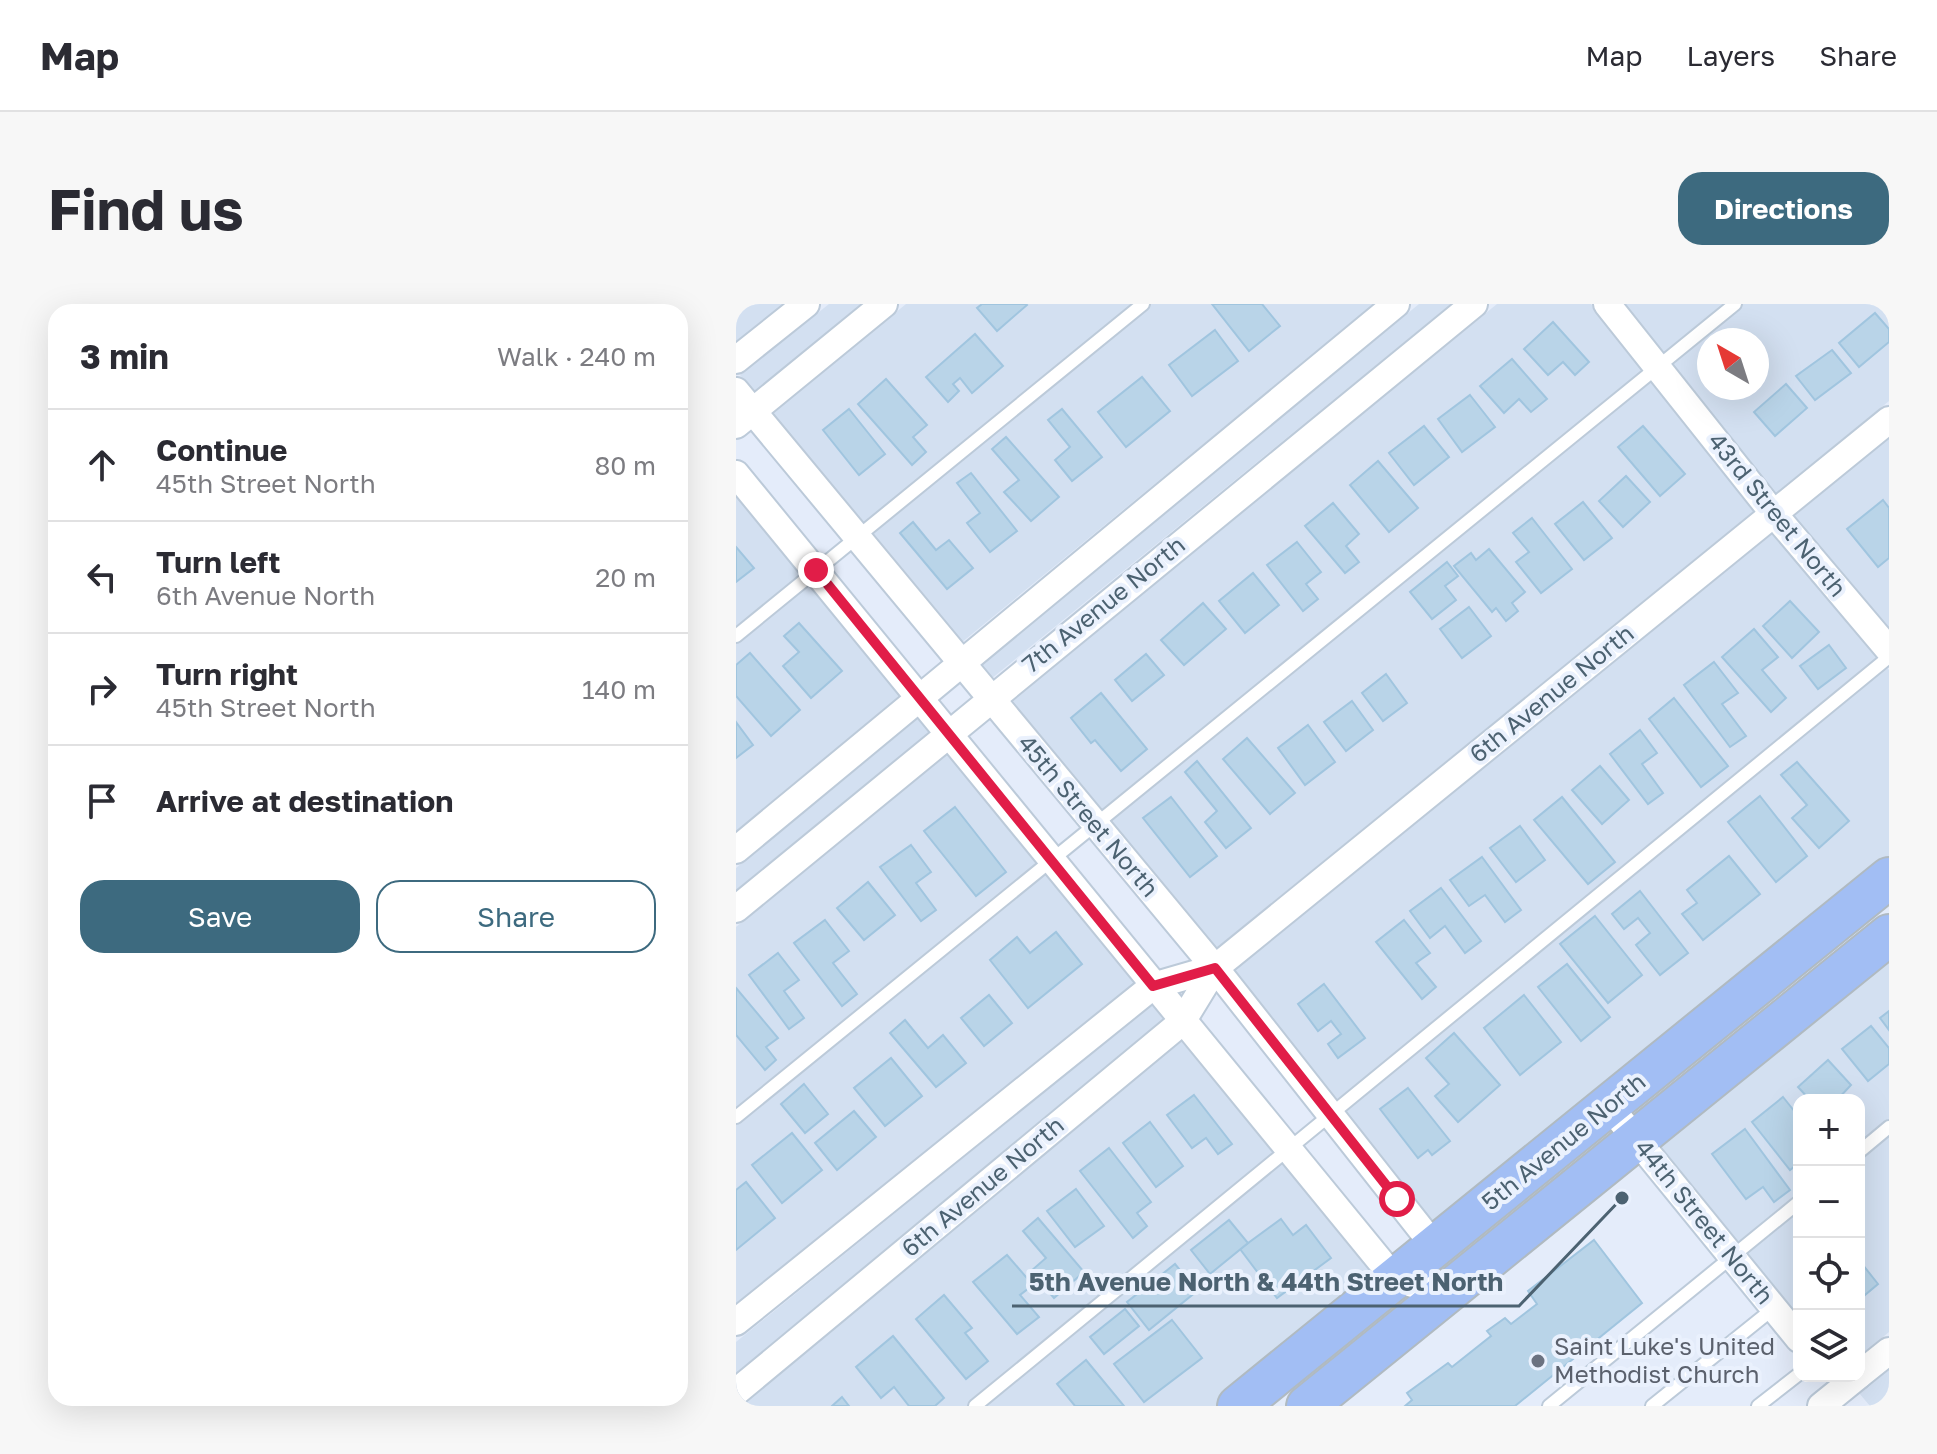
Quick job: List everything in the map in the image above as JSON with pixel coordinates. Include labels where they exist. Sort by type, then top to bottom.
[{"type":"main road","name":"5th Avenue North","points":[[1238,1406],[1889,878]]},
{"type":"main road","name":"5th Avenue North","points":[[1307,1406],[1889,935]]},
{"type":"street","points":[[736,360],[806,304]]},
{"type":"street","points":[[744,418],[884,304]]},
{"type":"street","name":"7th Avenue North","points":[[736,850],[1396,304]]},
{"type":"street","name":"7th Avenue North","points":[[736,909],[1474,304]]},
{"type":"street","name":"43rd Street North","points":[[1607,304],[1774,514],[1889,650]]},
{"type":"street","name":"45th Street North","points":[[736,391],[744,418],[857,537],[1215,968],[1435,1247]]},
{"type":"street","name":"6th Avenue North","points":[[736,1392],[1182,1022],[1215,968],[1889,420]]},
{"type":"street","points":[[736,474],[1395,1279],[1445,1293]]},
{"type":"street","name":"6th Avenue North","points":[[736,1322],[1153,986],[1215,968]]},
{"type":"street","name":"44th Street North","points":[[1609,1106],[1793,1332]]},
{"type":"street","points":[[1843,1388],[1889,1351]]},
{"type":"lane","points":[[736,636],[1143,304]]},
{"type":"lane","points":[[736,1117],[1735,304]]},
{"type":"lane","points":[[975,1406],[1889,657]]},
{"type":"lane","points":[[1865,1147],[1889,1127]]},
{"type":"lane","points":[[1549,1406],[1793,1207]]},
{"type":"lane","points":[[1652,1406],[1774,1308]]},
{"type":"lane","points":[[1758,1406],[1793,1379]]},
{"type":"shaded area","points":[[736,304],[783,304],[736,342]]},
{"type":"shaded area","points":[[829,304],[861,304],[754,392],[740,375]]},
{"type":"shaded area","points":[[906,304],[1374,304],[961,643],[772,414]]},
{"type":"shaded area","points":[[1419,304],[1451,304],[991,679],[980,665]]},
{"type":"shaded area","points":[[1497,304],[1591,304],[1755,510],[1215,949],[1009,701]]},
{"type":"shaded area","points":[[1624,304],[1889,304],[1889,401],[1775,494],[1700,400],[1769,400],[1769,328],[1697,328],[1697,396]]},
{"type":"shaded area","points":[[1889,438],[1889,631],[1793,517]]},
{"type":"shaded area","points":[[736,494],[901,695],[736,831]]},
{"type":"shaded area","points":[[1773,533],[1889,670],[1889,859],[1436,1227],[1233,971]]},
{"type":"shaded area","points":[[920,717],[931,731],[736,890],[736,868]]},
{"type":"shaded area","points":[[949,753],[1134,983],[736,1305],[736,927]]},
{"type":"shaded area","points":[[1889,954],[1889,1332],[1865,1352],[1865,1094],[1793,1094],[1793,1312],[1656,1143]]},
{"type":"shaded area","points":[[1152,1005],[1163,1019],[736,1373],[736,1342]]},
{"type":"shaded area","points":[[1181,1041],[1377,1277],[1218,1406],[741,1406]]},
{"type":"shaded area","points":[[1889,1369],[1889,1406],[1870,1406],[1859,1393]]},
{"type":"building","points":[[982,304],[1027,305],[997,331],[977,308]]},
{"type":"building","points":[[1212,304],[1262,304],[1280,326],[1249,351]]},
{"type":"building","points":[[1875,313],[1889,329],[1889,342],[1859,367],[1839,343]]},
{"type":"building","points":[[1553,322],[1589,362],[1575,375],[1563,362],[1548,375],[1524,349]]},
{"type":"building","points":[[1215,330],[1238,361],[1192,396],[1169,365]]},
{"type":"building","points":[[975,334],[1003,366],[972,393],[960,378],[953,384],[959,391],[948,402],[926,377]]},
{"type":"building","points":[[1832,350],[1851,373],[1815,400],[1796,376]]},
{"type":"building","points":[[1512,359],[1547,399],[1531,412],[1519,399],[1504,413],[1480,386]]},
{"type":"building","points":[[1142,377],[1170,411],[1126,447],[1098,412]]},
{"type":"building","points":[[886,379],[927,425],[913,437],[926,452],[912,465],[858,404]]},
{"type":"building","points":[[1786,384],[1807,408],[1775,436],[1754,412]]},
{"type":"building","points":[[1470,395],[1495,427],[1462,452],[1438,419]]},
{"type":"building","points":[[849,409],[885,454],[859,475],[823,430]]},
{"type":"building","points":[[1062,409],[1102,457],[1072,481],[1055,460],[1070,447],[1048,420]]},
{"type":"building","points":[[1424,426],[1449,457],[1414,485],[1389,453]]},
{"type":"building","points":[[1643,426],[1685,474],[1660,496],[1618,447]]},
{"type":"building","points":[[1006,437],[1059,497],[1031,521],[1004,492],[1019,480],[992,449]]},
{"type":"building","points":[[1378,461],[1418,508],[1389,532],[1350,485]]},
{"type":"building","points":[[971,473],[1017,531],[990,552],[967,523],[980,513],[957,483]]},
{"type":"building","points":[[1626,476],[1650,502],[1623,527],[1599,501]]},
{"type":"building","points":[[1883,500],[1889,508],[1889,558],[1878,567],[1847,529]]},
{"type":"building","points":[[1583,502],[1612,538],[1584,560],[1555,524]]},
{"type":"building","points":[[1333,503],[1359,534],[1346,546],[1359,562],[1345,573],[1305,526]]},
{"type":"building","points":[[1532,518],[1572,569],[1541,593],[1516,562],[1529,552],[1513,533]]},
{"type":"building","points":[[913,522],[936,550],[949,540],[973,568],[947,589],[900,533]]},
{"type":"building","points":[[1297,542],[1321,572],[1306,584],[1318,599],[1303,611],[1267,565]]},
{"type":"building","points":[[736,547],[754,568],[736,582]]},
{"type":"building","points":[[1489,549],[1525,592],[1512,603],[1518,611],[1506,621],[1496,608],[1492,612],[1454,566],[1471,553],[1476,560]]},
{"type":"building","points":[[1447,562],[1458,576],[1445,586],[1456,600],[1432,619],[1410,592]]},
{"type":"building","points":[[1253,573],[1279,605],[1245,633],[1219,601]]},
{"type":"building","points":[[1790,601],[1819,632],[1792,658],[1763,626]]},
{"type":"building","points":[[1203,603],[1226,629],[1184,665],[1161,640]]},
{"type":"building","points":[[1469,607],[1491,636],[1462,658],[1440,629]]},
{"type":"building","points":[[799,623],[842,671],[811,698],[783,666],[799,652],[784,636]]},
{"type":"building","points":[[1754,629],[1778,657],[1762,670],[1786,698],[1771,712],[1722,657]]},
{"type":"building","points":[[1829,645],[1846,668],[1818,689],[1800,666]]},
{"type":"building","points":[[750,653],[800,710],[771,736],[736,696],[736,665]]},
{"type":"building","points":[[1146,654],[1164,675],[1132,701],[1115,680]]},
{"type":"building","points":[[1714,662],[1738,693],[1722,704],[1746,736],[1730,747],[1684,685]]},
{"type":"building","points":[[1386,674],[1407,703],[1383,721],[1362,693]]},
{"type":"building","points":[[1101,693],[1147,749],[1121,771],[1095,740],[1091,743],[1071,718]]},
{"type":"building","points":[[1674,698],[1728,766],[1701,787],[1649,719]]},
{"type":"building","points":[[1352,701],[1373,730],[1346,751],[1324,722]]},
{"type":"building","points":[[736,722],[753,745],[736,758]]},
{"type":"building","points":[[1308,725],[1335,762],[1305,785],[1278,748]]},
{"type":"building","points":[[1640,730],[1657,753],[1642,764],[1663,793],[1648,804],[1610,754]]},
{"type":"building","points":[[1247,738],[1295,793],[1270,814],[1223,759]]},
{"type":"building","points":[[1197,761],[1251,828],[1226,848],[1205,822],[1217,811],[1185,772]]},
{"type":"building","points":[[1797,762],[1849,821],[1819,848],[1792,818],[1807,805],[1781,775]]},
{"type":"building","points":[[1600,766],[1629,800],[1602,824],[1572,790]]},
{"type":"building","points":[[1760,796],[1807,856],[1776,882],[1728,822]]},
{"type":"building","points":[[1171,797],[1217,856],[1190,877],[1143,818]]},
{"type":"building","points":[[1562,797],[1615,862],[1588,884],[1534,820]]},
{"type":"building","points":[[955,807],[1006,872],[976,896],[924,831]]},
{"type":"building","points":[[1520,826],[1545,860],[1516,882],[1490,848]]},
{"type":"building","points":[[911,845],[931,872],[916,883],[936,910],[921,921],[880,867]]},
{"type":"building","points":[[1729,856],[1760,894],[1703,940],[1682,914],[1697,903],[1687,890]]},
{"type":"building","points":[[1482,857],[1521,910],[1505,922],[1485,895],[1469,906],[1450,880]]},
{"type":"building","points":[[868,882],[895,915],[864,940],[837,908]]},
{"type":"building","points":[[1441,888],[1481,941],[1465,953],[1445,926],[1430,938],[1410,911]]},
{"type":"building","points":[[1640,891],[1688,953],[1660,975],[1636,945],[1650,933],[1638,918],[1624,929],[1612,914]]},
{"type":"building","points":[[1595,916],[1642,975],[1608,1003],[1560,944]]},
{"type":"building","points":[[825,920],[849,951],[833,963],[857,994],[842,1006],[794,943]]},
{"type":"building","points":[[1404,920],[1430,953],[1416,963],[1436,987],[1422,999],[1376,942]]},
{"type":"building","points":[[1056,932],[1082,964],[1028,1008],[990,960],[1017,937],[1030,953]]},
{"type":"building","points":[[778,953],[799,980],[784,991],[804,1018],[789,1029],[749,975]]},
{"type":"building","points":[[1567,964],[1610,1017],[1581,1041],[1538,987]]},
{"type":"building","points":[[1324,984],[1365,1038],[1338,1058],[1328,1044],[1341,1034],[1331,1021],[1318,1031],[1298,1004]]},
{"type":"building","points":[[736,988],[778,1038],[766,1047],[776,1060],[765,1070],[736,1035]]},
{"type":"building","points":[[989,995],[1012,1023],[984,1046],[961,1018]]},
{"type":"building","points":[[1524,995],[1561,1042],[1520,1075],[1484,1028]]},
{"type":"building","points":[[1889,1011],[1889,1030],[1880,1018]]},
{"type":"building","points":[[905,1020],[928,1048],[943,1035],[966,1063],[936,1087],[890,1033]]},
{"type":"building","points":[[1871,1026],[1889,1048],[1889,1064],[1868,1081],[1842,1049]]},
{"type":"building","points":[[1454,1033],[1500,1085],[1458,1122],[1435,1096],[1449,1084],[1426,1058]]},
{"type":"building","points":[[891,1058],[922,1096],[885,1126],[854,1088]]},
{"type":"building","points":[[1828,1060],[1851,1085],[1843,1094],[1804,1094],[1798,1087]]},
{"type":"building","points":[[804,1084],[828,1114],[805,1133],[781,1104]]},
{"type":"building","points":[[1408,1088],[1450,1141],[1432,1155],[1428,1150],[1418,1158],[1380,1109]]},
{"type":"building","points":[[1194,1095],[1232,1144],[1218,1154],[1206,1138],[1192,1148],[1167,1115]]},
{"type":"building","points":[[1783,1097],[1793,1110],[1793,1168],[1790,1170],[1752,1122]]},
{"type":"building","points":[[854,1111],[876,1137],[837,1170],[815,1143]]},
{"type":"building","points":[[1150,1122],[1183,1166],[1156,1187],[1123,1143]]},
{"type":"building","points":[[1745,1129],[1790,1190],[1774,1202],[1763,1187],[1746,1199],[1712,1154]]},
{"type":"building","points":[[792,1133],[822,1170],[782,1203],[752,1165]]},
{"type":"building","points":[[1109,1148],[1151,1202],[1137,1213],[1147,1226],[1133,1238],[1080,1171]]},
{"type":"building","points":[[746,1182],[775,1218],[736,1250],[736,1190]]},
{"type":"building","points":[[1076,1189],[1104,1226],[1075,1247],[1047,1211]]},
{"type":"building","points":[[1038,1218],[1084,1272],[1054,1298],[1031,1271],[1046,1258],[1023,1231]]},
{"type":"building","points":[[1281,1219],[1293,1235],[1306,1225],[1331,1258],[1277,1298],[1240,1249]]},
{"type":"building","points":[[1229,1220],[1248,1243],[1210,1274],[1191,1250]]},
{"type":"building","points":[[1594,1240],[1642,1303],[1515,1406],[1405,1406],[1412,1400],[1407,1393],[1448,1363],[1452,1367],[1491,1336],[1487,1331],[1505,1318],[1511,1324],[1537,1304],[1528,1291]]},
{"type":"building","points":[[1007,1255],[1033,1285],[1020,1295],[1039,1317],[1017,1334],[973,1282]]},
{"type":"building","points":[[1175,1264],[1197,1291],[1149,1330],[1127,1302]]},
{"type":"building","points":[[1865,1268],[1878,1284],[1865,1295]]},
{"type":"building","points":[[944,1295],[972,1328],[965,1333],[988,1361],[966,1379],[916,1319]]},
{"type":"building","points":[[1125,1309],[1139,1326],[1104,1354],[1090,1337]]},
{"type":"building","points":[[1172,1320],[1202,1358],[1144,1402],[1114,1364]]},
{"type":"building","points":[[893,1336],[944,1398],[935,1406],[909,1406],[894,1387],[881,1398],[856,1367]]},
{"type":"building","points":[[1086,1360],[1124,1406],[1075,1406],[1057,1384]]},
{"type":"building","points":[[842,1397],[849,1406],[832,1406]]},
{"type":"place","name":"5th Avenue North & 44th Street North","points":[[1622,1198]]},
{"type":"place","name":"Saint Luke's United Methodist Church","points":[[1538,1361]]},
{"type":"route","points":[[816,570],[1153,986],[1215,968],[1397,1199]]}]
